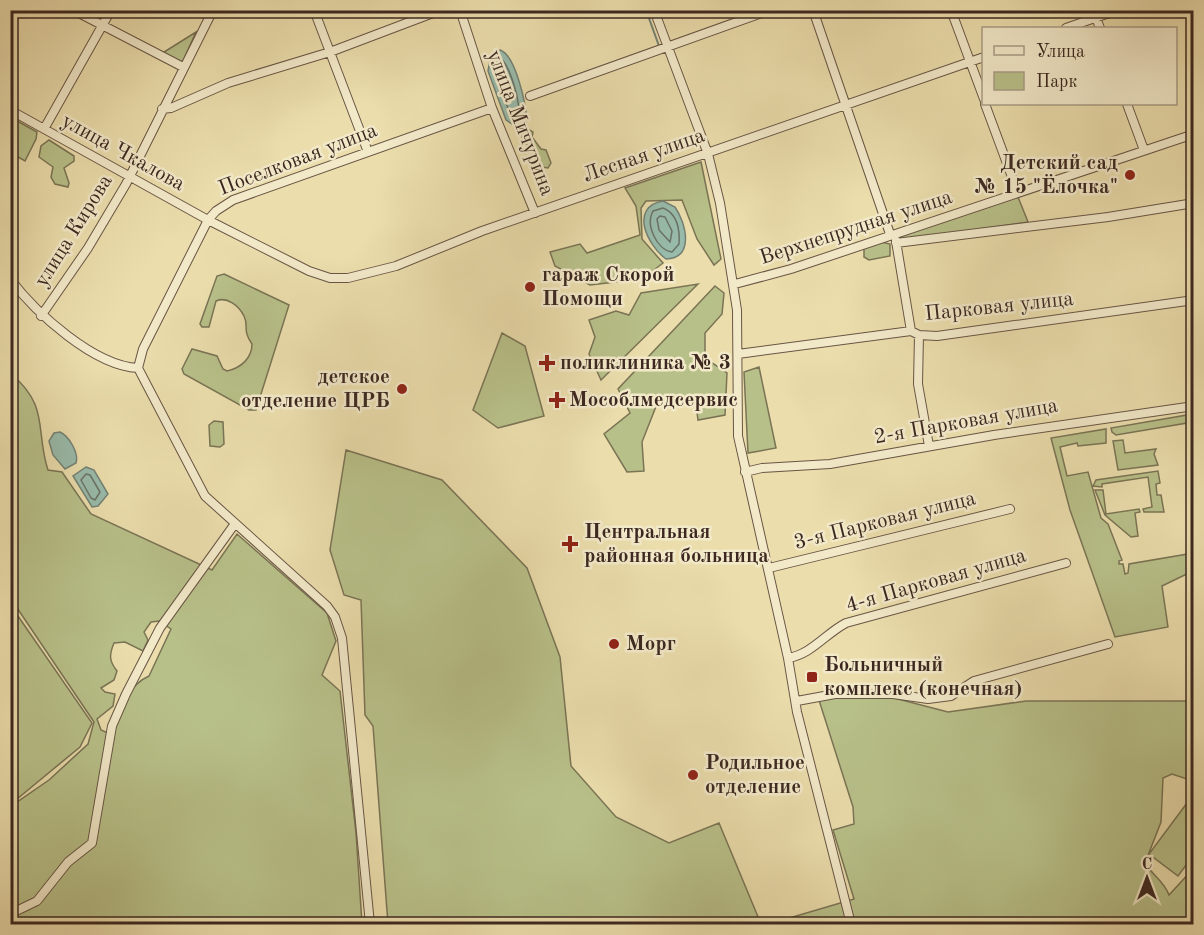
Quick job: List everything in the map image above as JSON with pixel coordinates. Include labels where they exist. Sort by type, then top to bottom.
[{"type":"street","points":[[73,10],[183,67]]},
{"type":"street","points":[[44,129],[111,10]]},
{"type":"street","name":"улица Кирова","points":[[41,316],[88,248],[129,177],[213,10]]},
{"type":"street","points":[[314,10],[368,152]]},
{"type":"street","points":[[162,109],[199,98],[228,83],[330,52],[441,10]]},
{"type":"street","name":"улица Мичурина","points":[[460,10],[492,108],[535,213]]},
{"type":"street","points":[[654,10],[708,154],[720,203],[735,284],[738,436],[797,701],[851,924]]},
{"type":"street","points":[[530,96],[770,10]]},
{"type":"street","points":[[813,10],[896,243],[911,331]]},
{"type":"street","points":[[951,10],[982,96]]},
{"type":"street","points":[[1068,27],[1095,14],[1118,10]]},
{"type":"street","name":"Лесная улица","points":[[316,274],[330,278],[362,276],[535,213],[982,58]]},
{"type":"street","points":[[985,105],[1018,193]]},
{"type":"street","points":[[1127,105],[1144,150]]},
{"type":"street","name":"Поселковая улица","points":[[138,368],[143,349],[208,220],[216,211],[233,200],[492,108]]},
{"type":"street","name":"улица Чкалова","points":[[10,110],[208,220],[316,274]]},
{"type":"street","name":"Верхнепрудная улица","points":[[735,284],[791,269],[1194,134]]},
{"type":"street","points":[[896,243],[1108,217],[1194,202]]},
{"type":"street","points":[[10,279],[41,316],[62,333],[123,367],[138,368],[205,496],[234,525],[316,596],[335,616],[342,638],[370,924]]},
{"type":"street","name":"Парковая улица","points":[[738,354],[911,331],[919,335],[961,333],[1194,300]]},
{"type":"street","points":[[919,335],[918,384],[929,446]]},
{"type":"street","name":"2-я Парковая улица","points":[[745,472],[762,468],[830,464],[929,446],[1194,406]]},
{"type":"street","name":"3-я Парковая улица","points":[[769,568],[1010,509]]},
{"type":"street","points":[[10,915],[37,901],[68,862],[92,843],[112,726],[126,694],[160,628],[234,525]]},
{"type":"street","name":"4-я Парковая улица","points":[[788,658],[815,647],[834,630],[846,623],[1066,563]]},
{"type":"street","points":[[797,701],[835,694],[893,694],[928,699],[951,696],[974,681],[1108,644]]},
{"type":"green space","points":[[196,32],[183,61],[179,62],[161,54]]},
{"type":"green space","points":[[10,117],[37,132],[25,161],[11,153]]},
{"type":"green space","points":[[528,129],[533,132],[532,137],[541,149],[546,150],[551,163],[548,168],[534,166],[531,159],[532,152],[522,138],[521,132]]},
{"type":"green space","points":[[49,140],[74,156],[74,161],[64,168],[69,183],[68,187],[55,184],[51,177],[53,167],[39,157],[41,146]]},
{"type":"green space","points":[[701,162],[721,259],[714,265],[697,239],[682,200],[646,201],[641,208],[642,239],[663,263],[642,279],[590,285],[555,266],[550,252],[580,244],[587,253],[640,235],[636,206],[625,188]]},
{"type":"green space","points":[[1018,197],[1028,222],[901,240],[900,236]]},
{"type":"green space","points":[[881,242],[890,244],[890,256],[869,260],[864,257],[864,248]]},
{"type":"green space","points":[[224,274],[289,305],[256,410],[249,410],[184,374],[182,369],[192,349],[217,356],[223,369],[227,371],[241,365],[250,354],[252,344],[247,335],[244,316],[232,303],[224,300],[216,301],[209,327],[202,327],[200,324],[217,276]]},
{"type":"green space","points":[[698,284],[601,380],[589,354],[595,337],[589,320],[616,311],[629,315],[641,293]]},
{"type":"green space","points":[[715,286],[724,293],[722,314],[705,333],[705,358],[727,373],[725,415],[698,420],[695,396],[657,404],[642,442],[644,471],[627,472],[604,434],[630,413],[618,389]]},
{"type":"green space","points":[[502,333],[525,346],[544,416],[498,428],[473,410]]},
{"type":"green space","points":[[759,367],[776,448],[748,453],[744,372]]},
{"type":"green space","points":[[11,374],[23,386],[36,408],[48,470],[62,472],[91,514],[212,570],[237,534],[327,613],[336,641],[322,675],[340,691],[356,833],[362,924],[11,924],[10,807],[49,780],[88,744],[94,722],[11,599],[11,562],[14,553],[10,548]],"holes":[[[159,621],[171,629],[149,676],[129,693],[112,735],[101,730],[97,719],[113,706],[115,694],[105,692],[101,688],[114,680],[117,671],[111,658],[114,643],[125,642],[143,651],[148,640],[144,632],[151,622]]]},
{"type":"green space","points":[[1193,414],[1193,422],[1116,435],[1111,428]]},
{"type":"green space","points":[[214,421],[223,422],[224,444],[220,447],[210,446],[209,425]]},
{"type":"green space","points":[[1106,429],[1106,443],[1078,446],[1077,443],[1060,447],[1067,476],[1088,472],[1101,518],[1108,524],[1122,560],[1119,564],[1123,564],[1125,574],[1128,573],[1129,564],[1194,553],[1193,571],[1162,586],[1168,627],[1115,637],[1070,510],[1051,438]]},
{"type":"green space","points":[[1123,440],[1125,453],[1156,449],[1154,454],[1158,465],[1118,470],[1113,441]]},
{"type":"green space","points":[[346,450],[442,480],[527,568],[560,657],[571,766],[616,817],[669,843],[719,823],[761,924],[388,924],[373,726],[365,715],[361,600],[344,595],[330,550]]},
{"type":"green space","points":[[1158,471],[1160,483],[1156,484],[1157,495],[1161,495],[1164,512],[1144,512],[1143,509],[1152,507],[1148,477],[1102,484],[1102,487],[1093,486],[1096,480]]},
{"type":"green space","points":[[1095,490],[1103,490],[1106,514],[1139,509],[1140,512],[1135,513],[1138,536],[1131,537],[1105,515]]},
{"type":"green space","points":[[11,606],[92,723],[80,747],[11,804]]},
{"type":"green space","points":[[818,697],[894,698],[948,712],[1026,701],[1193,701],[1193,781],[1172,774],[1163,778],[1161,822],[1145,863],[1169,895],[1193,869],[1193,924],[769,924],[854,899],[833,830],[854,824],[853,807]]},
{"type":"green space","points":[[1190,799],[1193,802],[1193,856],[1178,876],[1149,854]]},
{"type":"water","points":[[500,50],[511,61],[519,81],[527,121],[522,125],[512,124],[506,120],[488,71],[491,55]]},
{"type":"water","points":[[663,201],[675,207],[685,230],[686,239],[681,253],[666,259],[659,253],[648,236],[644,218],[646,211]]},
{"type":"water","points":[[60,432],[70,441],[77,459],[76,463],[65,469],[53,455],[49,441],[54,433]]},
{"type":"water","points":[[86,467],[94,470],[108,494],[98,506],[92,507],[73,476]]},
{"type":"waterway","points":[[563,80],[659,46],[646,10]]},
{"type":"place","name":"Детский сад № 15 \"Ёлочка\"","points":[[1130,175]]},
{"type":"place","name":"гараж Скорой Помощи","points":[[530,287]]},
{"type":"place","name":"поликлиника № 3","points":[[547,363]]},
{"type":"place","name":"детское отделение ЦРБ","points":[[402,389]]},
{"type":"place","name":"Мособлмедсервис","points":[[557,400]]},
{"type":"place","name":"Центральная районная больница","points":[[570,544]]},
{"type":"place","name":"Морг","points":[[614,644]]},
{"type":"place","name":"Больничный комплекс (конечная)","points":[[812,677]]},
{"type":"place","name":"Родильное отделение","points":[[693,775]]}]
